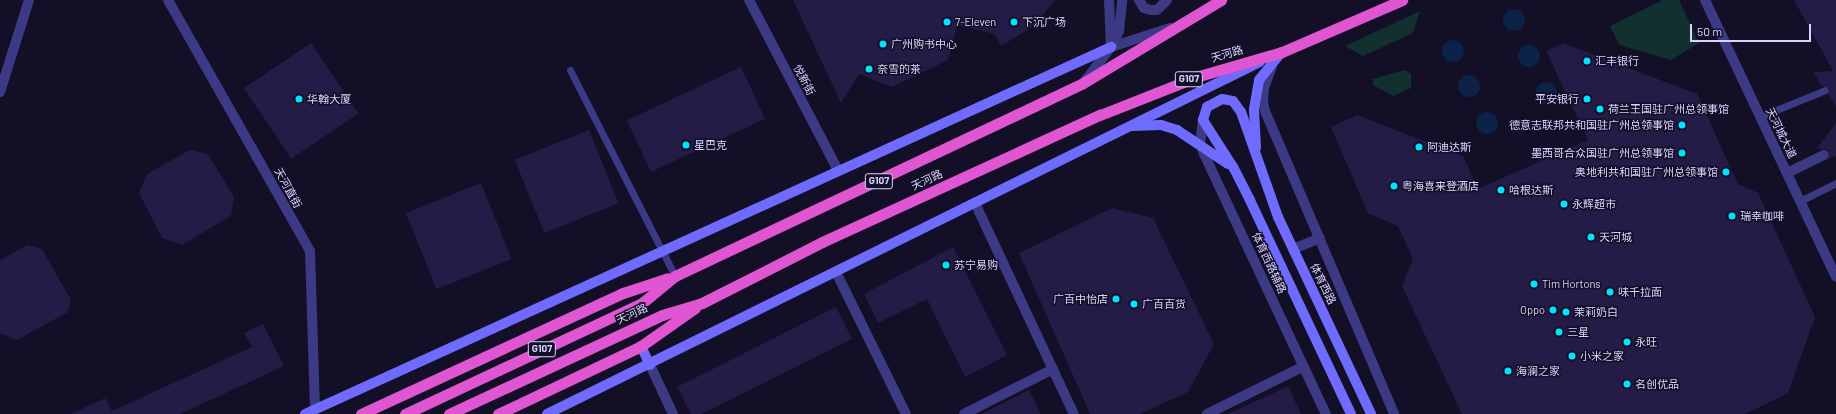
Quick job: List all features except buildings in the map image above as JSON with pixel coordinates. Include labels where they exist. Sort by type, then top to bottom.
[{"type":"highway","name":"天河路","points":[[405,414],[642,303],[675,276],[1083,83],[1221,0]]},
{"type":"highway","name":"天河路","points":[[449,414],[662,315],[702,303],[822,242],[1100,115],[1199,76],[1282,52],[1402,0]]},
{"type":"highway","points":[[361,414],[622,293],[675,276]]},
{"type":"highway","points":[[498,414],[642,346],[702,303]]},
{"type":"main road","points":[[305,414],[1111,47]]},
{"type":"main road","points":[[547,414],[650,365],[1130,126],[1199,90],[1282,52]]},
{"type":"main road","points":[[1257,162],[1255,96],[1264,72],[1282,52]]},
{"type":"main road","name":"体育西路","points":[[1203,120],[1207,107],[1228,98],[1233,101],[1241,112],[1257,162],[1293,248],[1371,414]]},
{"type":"main road","points":[[1203,120],[1233,167],[1351,414]]},
{"type":"main road","points":[[1130,126],[1161,125],[1177,130],[1200,143],[1233,167]]},
{"type":"main road","points":[[642,346],[650,365]]},
{"type":"street","points":[[0,92],[29,0]]},
{"type":"street","name":"天河直街","points":[[168,0],[310,251],[315,409]]},
{"type":"street","name":"悦新街","points":[[749,0],[838,170]]},
{"type":"street","points":[[1109,0],[1111,47]]},
{"type":"street","points":[[1083,83],[1111,47],[1119,31],[1122,0]]},
{"type":"street","points":[[1139,0],[1144,8],[1151,10],[1157,10],[1167,0]]},
{"type":"street","name":"天河城大道","points":[[1705,0],[1836,277]]},
{"type":"street","points":[[1111,47],[1186,22]]},
{"type":"street","points":[[1282,52],[1267,78],[1263,103],[1394,414]]},
{"type":"street","points":[[1200,143],[1203,120]]},
{"type":"street","name":"体育西路辅路","points":[[1200,143],[1326,414]]},
{"type":"street","points":[[1787,173],[1824,155]]},
{"type":"street","points":[[975,203],[1074,414]]},
{"type":"street","points":[[1293,248],[1320,238]]},
{"type":"street","points":[[836,272],[906,414]]},
{"type":"street","points":[[650,365],[673,414]]},
{"type":"street","points":[[1207,414],[1304,366]]},
{"type":"street","points":[[967,413],[1053,369]]},
{"type":"lane","points":[[570,70],[675,276]]},
{"type":"lane","points":[[1760,117],[1825,90]]},
{"type":"lane","points":[[1800,202],[1836,183]]},
{"type":"green space","points":[[1663,0],[1679,0],[1699,43],[1671,60],[1619,45],[1610,26]]},
{"type":"green space","points":[[1420,11],[1413,33],[1363,56],[1345,46]]},
{"type":"green space","points":[[1405,70],[1411,74],[1411,88],[1393,96],[1373,85],[1373,79]]},
{"type":"water","points":[[1514,9],[1522,12],[1525,20],[1522,28],[1514,31],[1506,28],[1503,20],[1506,12]]},
{"type":"water","points":[[1453,40],[1461,43],[1464,51],[1461,59],[1453,62],[1445,59],[1442,51],[1445,43]]},
{"type":"water","points":[[1529,45],[1537,48],[1540,56],[1537,64],[1529,67],[1521,64],[1518,56],[1521,48]]},
{"type":"water","points":[[1469,75],[1477,78],[1480,86],[1477,94],[1469,97],[1461,94],[1458,86],[1461,78]]},
{"type":"water","points":[[1546,82],[1554,85],[1557,93],[1554,101],[1546,104],[1538,101],[1535,93],[1538,85]]},
{"type":"water","points":[[1487,112],[1495,115],[1498,123],[1495,131],[1487,134],[1479,131],[1476,123],[1479,115]]},
{"type":"place","name":"7-Eleven","points":[[947,22]]},
{"type":"place","name":"下沉广场","points":[[1014,22]]},
{"type":"place","name":"广州购书中心","points":[[883,44]]},
{"type":"place","name":"汇丰银行","points":[[1587,61]]},
{"type":"place","name":"奈雪的茶","points":[[869,69]]},
{"type":"place","name":"华翰大厦","points":[[299,99]]},
{"type":"place","name":"平安银行","points":[[1587,99]]},
{"type":"place","name":"荷兰王国驻广州总领事馆","points":[[1600,109]]},
{"type":"place","name":"德意志联邦共和国驻广州总领事馆","points":[[1682,125]]},
{"type":"place","name":"星巴克","points":[[686,145]]},
{"type":"place","name":"阿迪达斯","points":[[1419,147]]},
{"type":"place","name":"墨西哥合众国驻广州总领事馆","points":[[1682,153]]},
{"type":"place","name":"奥地利共和国驻广州总领事馆","points":[[1726,172]]},
{"type":"place","name":"粤海喜来登酒店","points":[[1394,186]]},
{"type":"place","name":"哈根达斯","points":[[1501,190]]},
{"type":"place","name":"永辉超市","points":[[1564,204]]},
{"type":"place","name":"瑞幸咖啡","points":[[1732,216]]},
{"type":"place","name":"天河城","points":[[1591,237]]},
{"type":"place","name":"苏宁易购","points":[[946,265]]},
{"type":"place","name":"Tim Hortons","points":[[1534,284]]},
{"type":"place","name":"味千拉面","points":[[1610,292]]},
{"type":"place","name":"广百中怡店","points":[[1116,299]]},
{"type":"place","name":"广百百货","points":[[1134,304]]},
{"type":"place","name":"Oppo","points":[[1553,310]]},
{"type":"place","name":"茉莉奶白","points":[[1566,312]]},
{"type":"place","name":"三星","points":[[1559,332]]},
{"type":"place","name":"永旺","points":[[1627,342]]},
{"type":"place","name":"小米之家","points":[[1572,356]]},
{"type":"place","name":"海澜之家","points":[[1508,371]]},
{"type":"place","name":"名创优品","points":[[1627,384]]}]
